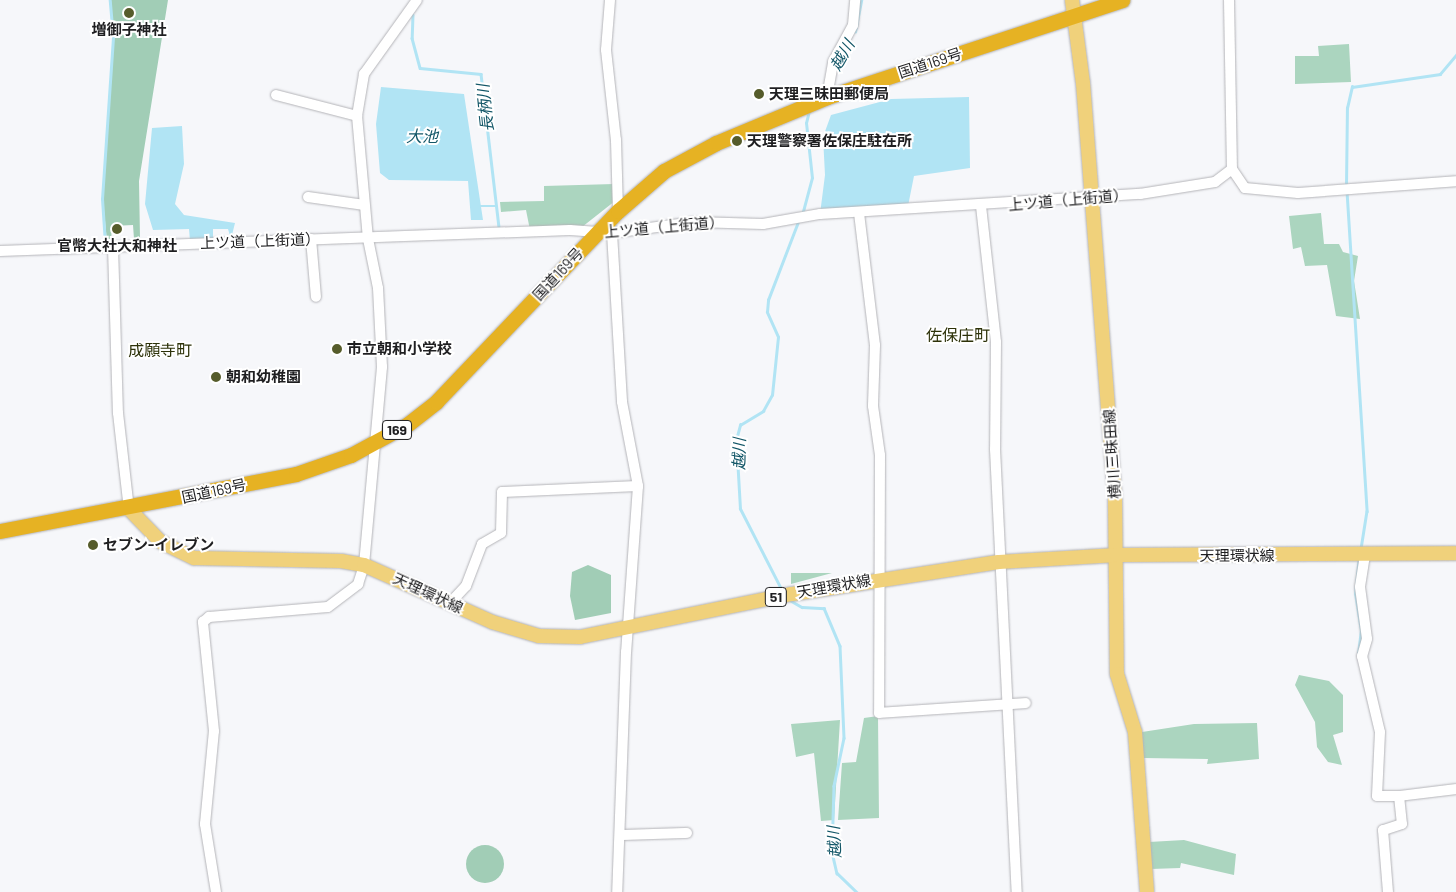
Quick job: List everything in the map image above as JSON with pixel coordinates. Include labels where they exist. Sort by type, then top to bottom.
[{"type":"highway","name":"国道169号","points":[[0,531],[129,509],[296,474],[378,441],[436,402],[605,232],[618,211],[664,171],[690,156],[827,97],[1074,7],[1122,0]]},
{"type":"main road","name":"横川三昧田線","points":[[1074,7],[1091,199],[1116,555],[1117,674],[1135,732],[1147,892]]},
{"type":"main road","name":"天理環状線","points":[[129,509],[161,542],[205,561],[341,561],[364,565],[451,602],[492,622],[540,636],[580,637],[878,578],[999,562],[1116,555],[1456,553]]},
{"type":"street","points":[[216,892],[205,824],[214,731],[203,622],[209,617],[328,606],[358,584],[364,565],[378,441],[382,357],[378,288],[368,239],[357,116],[364,74],[417,0]]},
{"type":"street","points":[[610,0],[606,50],[616,140],[618,211]]},
{"type":"street","points":[[827,97],[833,62],[852,25],[855,0]]},
{"type":"street","points":[[1229,0],[1232,169],[1246,188],[1298,193],[1456,180]]},
{"type":"street","points":[[276,95],[357,116]]},
{"type":"street","name":"上ツ道（上街道）","points":[[0,251],[311,239],[605,232],[694,222],[764,224],[820,214],[1091,199],[1214,182],[1232,169]]},
{"type":"street","points":[[308,197],[364,205]]},
{"type":"street","points":[[981,206],[996,342],[999,562],[1010,704],[1017,892]]},
{"type":"street","points":[[859,213],[875,345],[873,406],[880,455],[878,578],[879,713],[1026,703]]},
{"type":"street","points":[[605,232],[622,402],[638,486],[618,892]]},
{"type":"street","points":[[311,239],[316,297]]},
{"type":"street","points":[[113,247],[118,413],[129,509]]},
{"type":"street","points":[[451,602],[466,586],[482,544],[501,533],[502,492],[638,486]]},
{"type":"street","points":[[1365,554],[1360,587],[1367,639],[1362,656],[1380,732],[1377,796],[1398,796],[1456,789]]},
{"type":"street","points":[[1388,892],[1384,830],[1402,824],[1398,796]]},
{"type":"street","points":[[620,835],[687,832]]},
{"type":"green space","points":[[111,0],[168,0],[139,181],[140,238],[134,239],[133,225],[112,226],[111,241],[107,242],[103,199],[113,38]]},
{"type":"green space","points":[[1349,44],[1351,82],[1295,84],[1295,56],[1319,56],[1318,46]]},
{"type":"green space","points":[[614,184],[615,201],[582,227],[530,230],[526,210],[501,212],[500,202],[544,201],[544,186]]},
{"type":"green space","points":[[1321,213],[1324,244],[1339,244],[1343,252],[1358,256],[1354,281],[1360,319],[1336,316],[1327,265],[1305,266],[1301,247],[1293,249],[1289,216]]},
{"type":"green space","points":[[588,565],[611,575],[611,613],[575,620],[570,596],[572,572]]},
{"type":"green space","points":[[791,573],[832,573],[791,584]]},
{"type":"green space","points":[[1299,675],[1329,681],[1343,695],[1343,732],[1333,735],[1342,765],[1328,762],[1317,747],[1315,722],[1295,685]]},
{"type":"green space","points":[[878,716],[879,818],[838,820],[842,763],[856,762],[864,718]]},
{"type":"green space","points":[[840,720],[834,820],[821,821],[814,753],[796,757],[791,724]]},
{"type":"green space","points":[[1257,723],[1259,759],[1207,764],[1208,759],[1143,758],[1142,732],[1194,724]]},
{"type":"green space","points":[[1184,840],[1236,854],[1234,875],[1181,863],[1180,868],[1151,869],[1149,842]]},
{"type":"green space","points":[[485,845],[492,846],[498,851],[503,857],[503,871],[498,877],[492,882],[485,883],[478,882],[472,877],[467,871],[466,864],[467,857],[472,851],[478,846]]},
{"type":"water","name":"大池","points":[[381,87],[464,94],[483,220],[471,220],[468,181],[389,180],[380,173],[376,124]]},
{"type":"water","points":[[969,97],[970,168],[914,176],[907,211],[820,214],[825,175],[823,137],[831,115],[891,99]]},
{"type":"water","points":[[182,126],[184,164],[175,204],[184,215],[235,223],[231,239],[228,229],[213,229],[213,240],[190,241],[189,229],[153,230],[145,204],[152,128]]},
{"type":"waterway","points":[[105,244],[102,199],[113,38],[110,0]]},
{"type":"waterway","name":"越川","points":[[855,32],[861,0]]},
{"type":"waterway","name":"長柄川","points":[[413,15],[412,38],[420,68],[481,74],[499,228]]},
{"type":"waterway","points":[[1346,186],[1347,108],[1352,87],[1440,74],[1456,55]]},
{"type":"waterway","name":"越川","points":[[802,215],[812,178],[806,123],[809,111]]},
{"type":"waterway","points":[[1347,191],[1367,511],[1361,550]]},
{"type":"waterway","points":[[480,206],[496,206]]},
{"type":"waterway","name":"越川","points":[[782,591],[740,509],[736,440],[740,425],[763,411],[772,395],[778,337],[767,312],[768,300],[798,222]]},
{"type":"waterway","points":[[1358,654],[1361,631],[1355,594],[1359,558]]},
{"type":"waterway","name":"越川","points":[[788,599],[802,607],[824,608],[840,646],[844,738],[834,786],[832,852],[837,873],[857,892]]},
{"type":"place","name":"増御子神社","points":[[129,13]]},
{"type":"place","name":"天理三昧田郵便局","points":[[759,94]]},
{"type":"place","name":"天理警察署佐保庄駐在所","points":[[737,141]]},
{"type":"place","name":"官幣大社大和神社","points":[[117,229]]},
{"type":"place","name":"市立朝和小学校","points":[[337,349]]},
{"type":"place","name":"朝和幼稚園","points":[[216,377]]},
{"type":"place","name":"セブン-イレブン","points":[[93,545]]},
{"type":"district","name":"佐保庄町","points":[[958,335]]},
{"type":"district","name":"成願寺町","points":[[160,350]]}]
